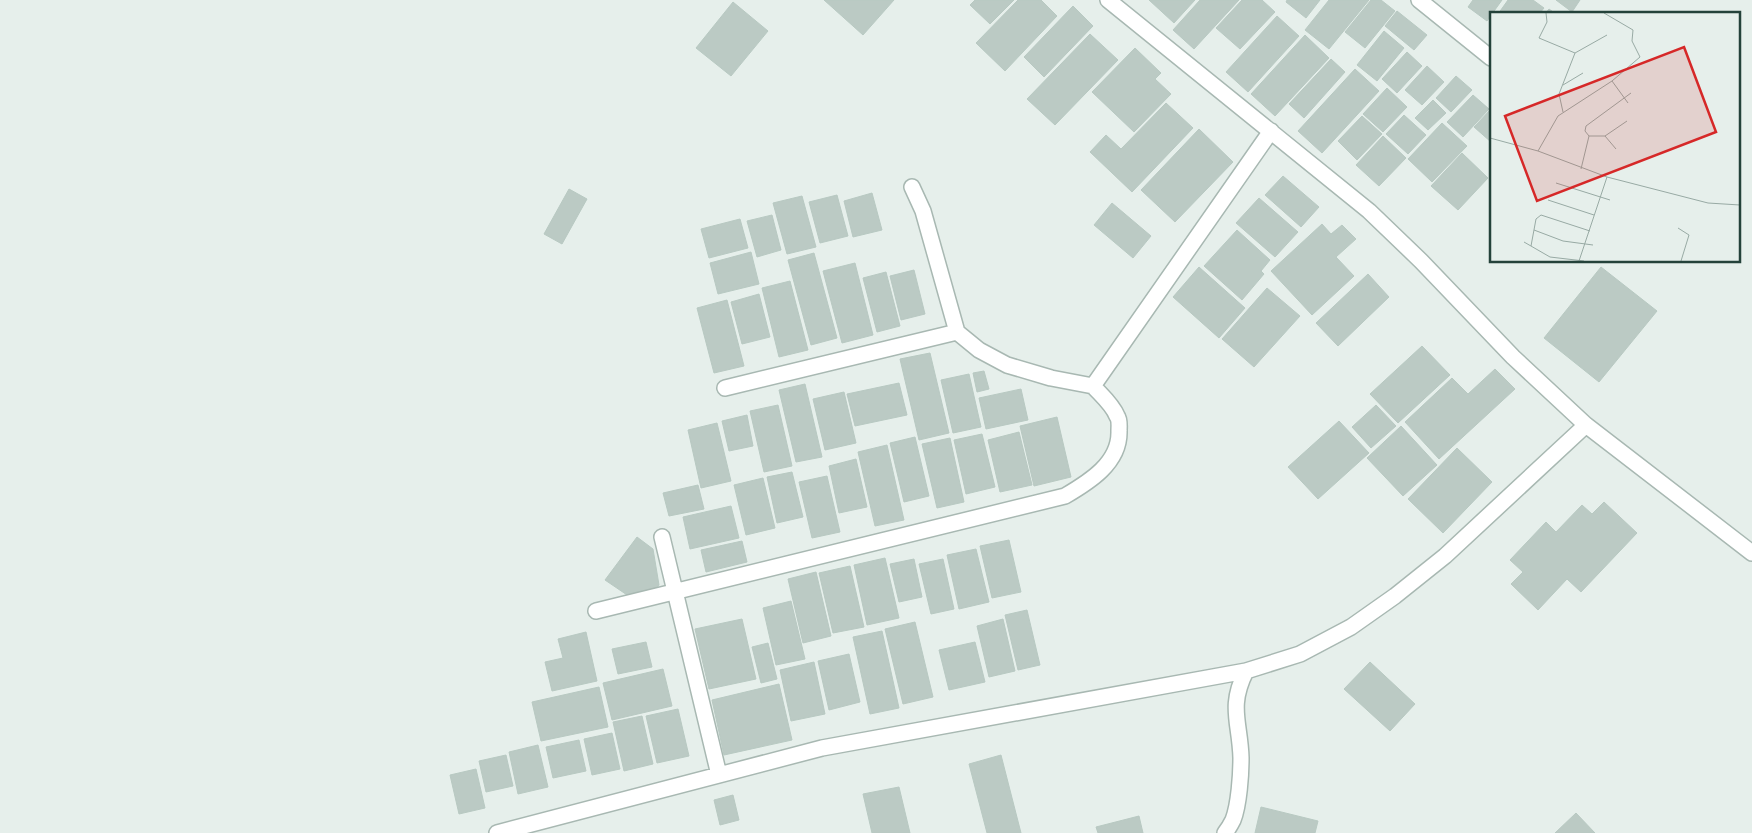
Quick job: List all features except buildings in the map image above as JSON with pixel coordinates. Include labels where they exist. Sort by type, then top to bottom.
[{"type":"street","points":[[1108,0],[1369,211],[1421,261],[1513,357],[1586,425],[1752,553]]},
{"type":"street","points":[[1419,0],[1490,57]]},
{"type":"street","points":[[1093,386],[1272,131]]},
{"type":"street","points":[[596,611],[1065,496],[1089,482],[1110,462],[1119,439],[1119,418],[1113,408],[1093,386],[1051,378],[1007,365],[979,350],[957,332],[923,211],[912,187]]},
{"type":"street","points":[[725,388],[957,332]]},
{"type":"street","points":[[497,833],[822,748],[1246,671],[1300,654],[1351,627],[1388,601],[1445,556],[1586,425]]},
{"type":"street","points":[[662,537],[719,775]]},
{"type":"street","points":[[1225,833],[1234,818],[1238,798],[1241,758],[1235,702],[1238,686],[1246,671]]}]
